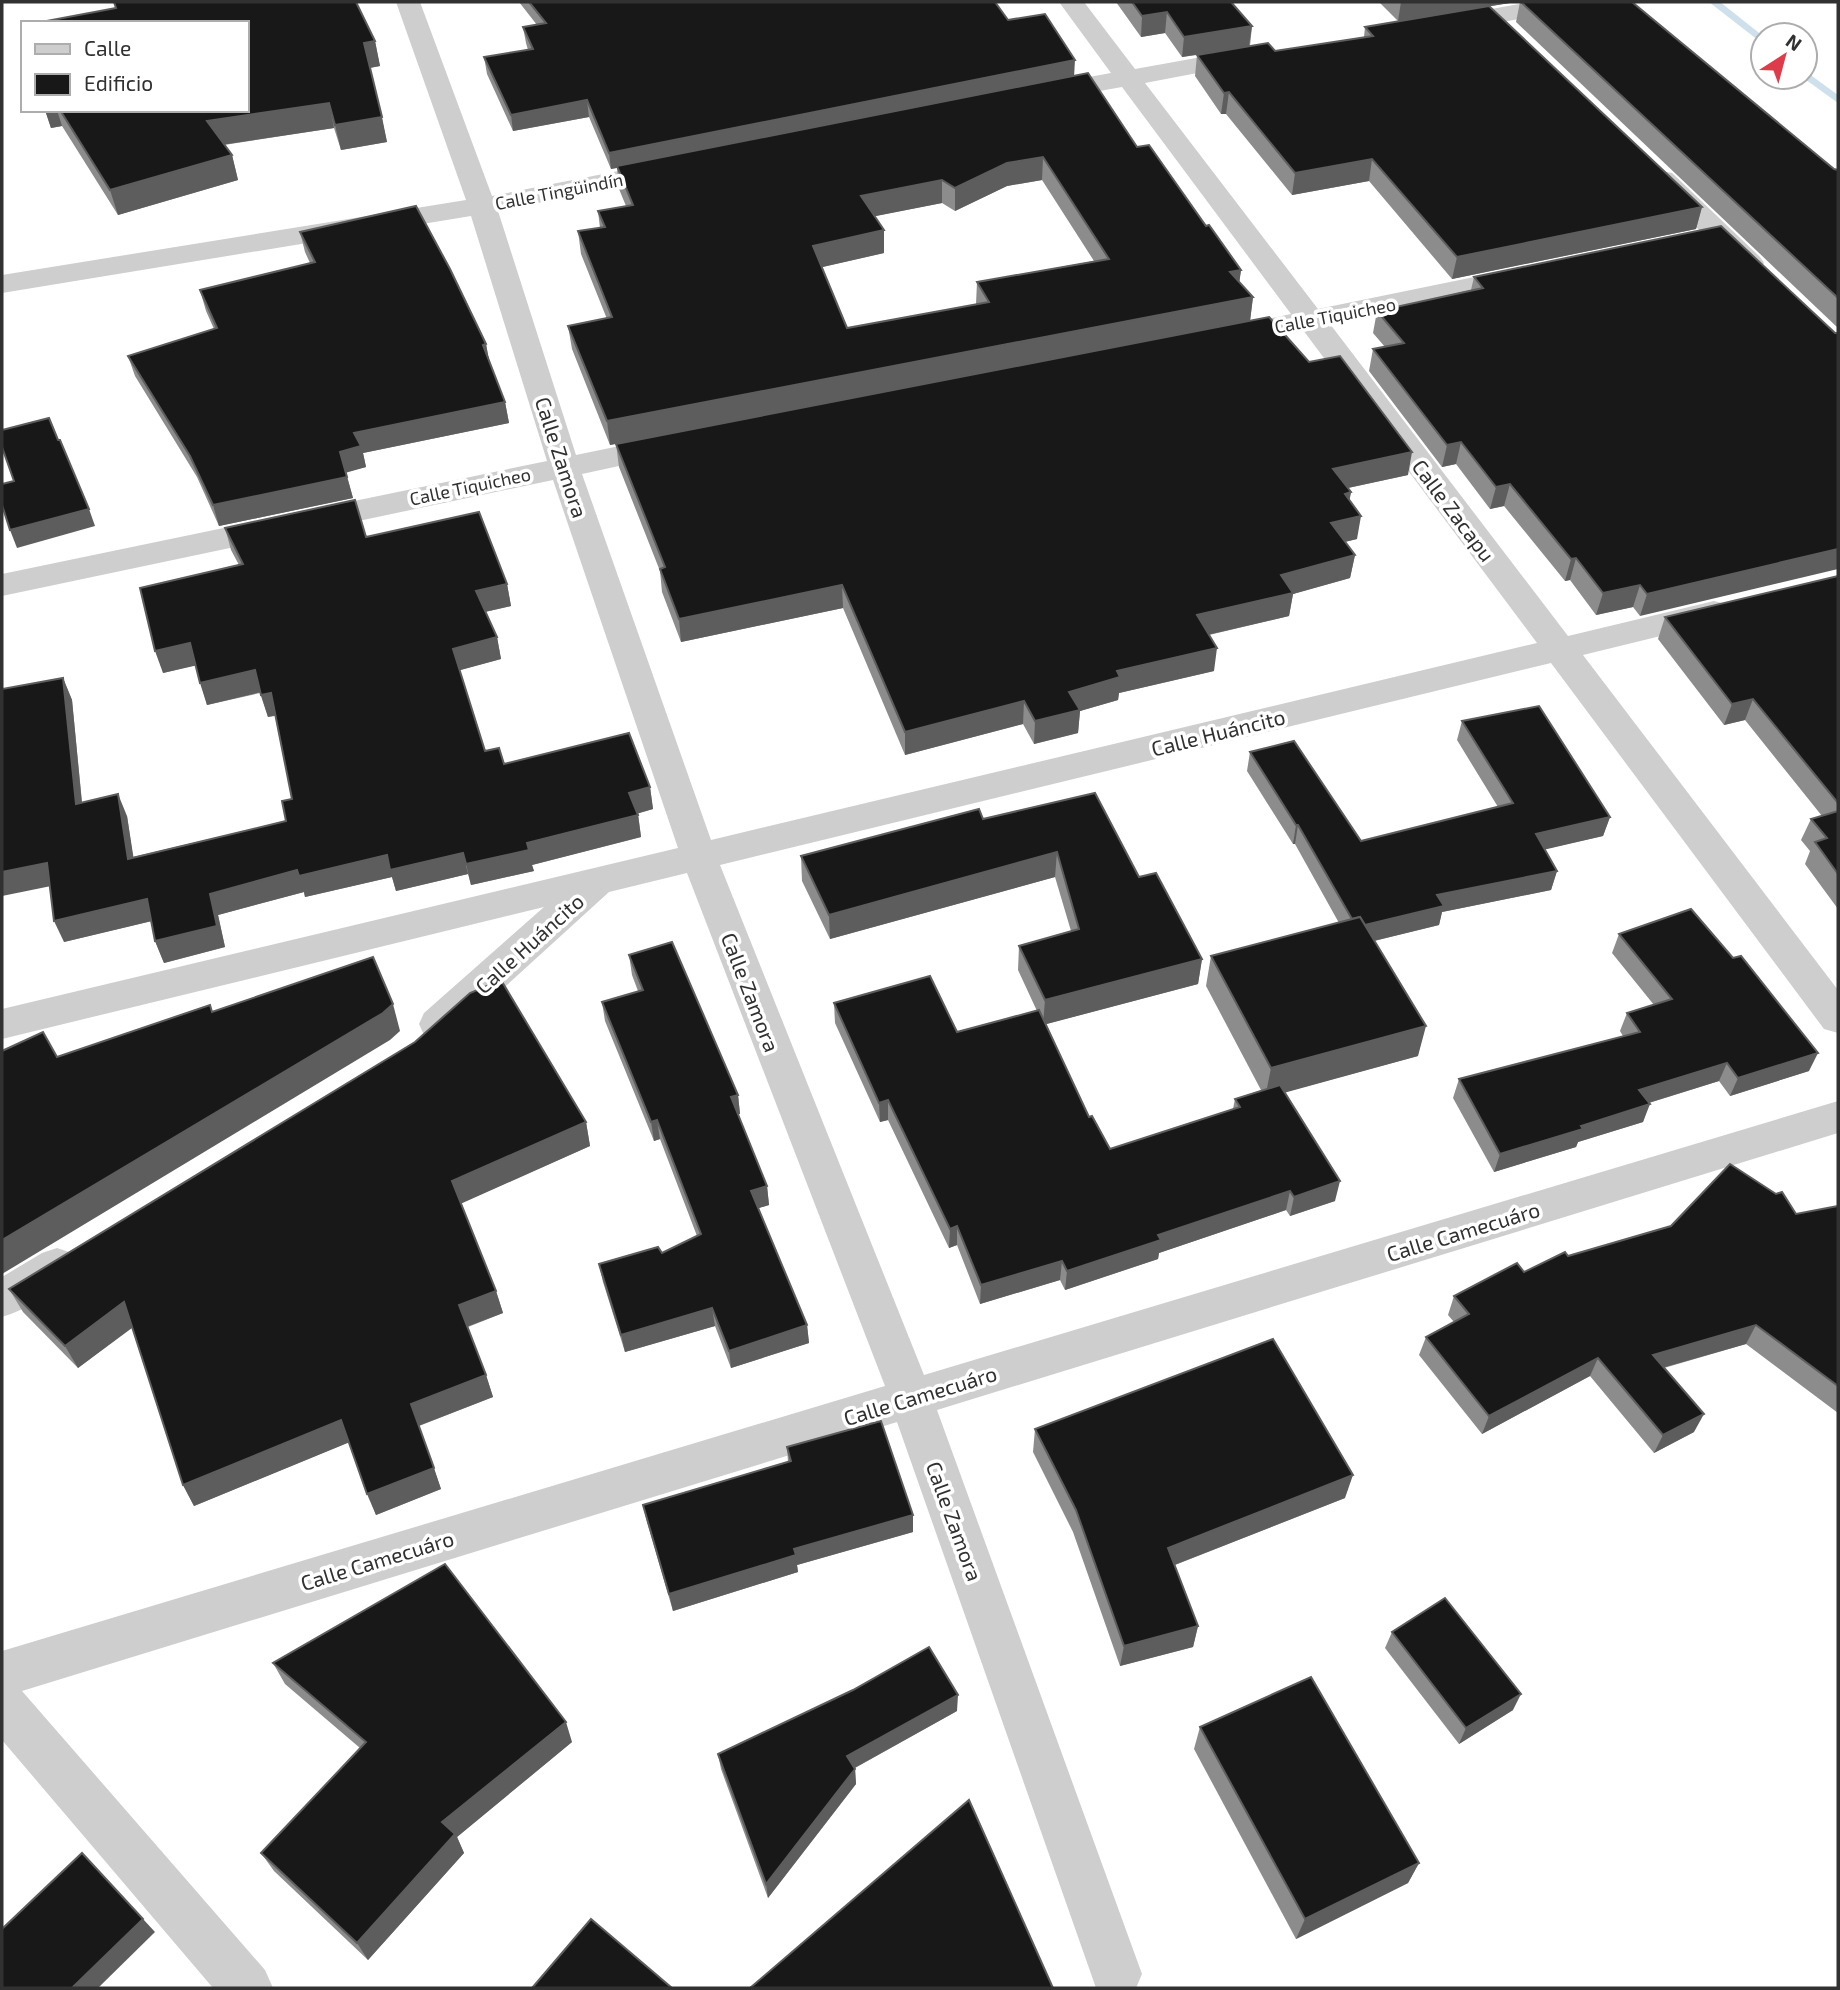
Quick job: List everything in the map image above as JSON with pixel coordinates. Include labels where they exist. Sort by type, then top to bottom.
[{"type":"street","name":"Calle Zamora","points":[[408,2],[482,206],[564,466],[699,857],[911,1398],[1116,1974]]},
{"type":"street","name":"Calle Zacapu","points":[[1071,2],[1838,1018]]},
{"type":"street","points":[[1431,21],[1491,16],[1569,2]]},
{"type":"street","points":[[1491,16],[1511,35]]},
{"type":"street","points":[[1016,99],[1126,77],[1272,53]]},
{"type":"street","points":[[1641,159],[1770,281]]},
{"type":"street","name":"Calle Tingüindín","points":[[2,284],[482,206],[687,165]]},
{"type":"street","points":[[1680,243],[1721,235]]},
{"type":"street","name":"Calle Tiquicheo","points":[[1202,341],[1557,269]]},
{"type":"street","name":"Calle Tiquicheo","points":[[2,585],[699,439]]},
{"type":"street","name":"Calle Huáncito","points":[[2,1024],[1745,605]]},
{"type":"street","name":"Calle Huáncito","points":[[416,1044],[598,881]]},
{"type":"street","name":"Calle Camecuáro","points":[[2,1674],[1838,1117]]},
{"type":"street","points":[[2,1299],[85,1249]]},
{"type":"street","points":[[2,1704],[247,1988]]},
{"type":"building","points":[[114,2],[356,2],[375,41],[364,43],[382,117],[335,125],[329,103],[207,121],[232,155],[110,190],[61,112],[248,112],[248,21],[47,21],[116,8]]},
{"type":"building","points":[[529,2],[995,2],[1008,20],[1045,14],[1075,60],[609,153],[587,100],[511,115],[484,57],[533,49],[523,27],[546,23]]},
{"type":"building","points":[[1132,2],[1231,2],[1252,26],[1184,37],[1167,12],[1142,16]]},
{"type":"building","points":[[1521,2],[1632,2],[1838,170],[1838,298]]},
{"type":"building","points":[[1489,6],[1702,207],[1457,257],[1372,159],[1295,173],[1229,92],[1224,93],[1197,55],[1268,43],[1275,51],[1373,36],[1365,27]]},
{"type":"building","points":[[1088,73],[1137,147],[1149,145],[1206,226],[1209,225],[1241,270],[1230,272],[1253,297],[607,421],[568,326],[612,317],[578,231],[605,227],[598,211],[633,205],[617,166]],"holes":[[[1043,157],[1109,259],[977,282],[989,302],[847,328],[813,246],[884,230],[861,196],[942,180],[955,188],[1007,163]]]},
{"type":"building","points":[[416,206],[486,344],[483,345],[505,402],[354,433],[361,446],[340,452],[347,477],[213,505],[190,456],[128,356],[217,328],[200,290],[315,262],[300,232]]},
{"type":"building","points":[[1721,226],[1838,333],[1838,549],[1647,594],[1640,585],[1603,593],[1576,558],[1571,559],[1510,484],[1496,487],[1461,442],[1447,445],[1373,349],[1404,343],[1377,311],[1483,288],[1474,277]]},
{"type":"building","points":[[1269,317],[1309,362],[1340,356],[1412,452],[1333,469],[1351,492],[1345,494],[1361,516],[1331,523],[1355,555],[1281,575],[1293,593],[1197,615],[1217,648],[1117,671],[1120,677],[1069,692],[1080,710],[1035,721],[1024,701],[905,732],[842,585],[679,619],[660,569],[665,567],[616,444]]},
{"type":"building","points":[[49,418],[89,509],[10,530],[2,505],[2,484],[14,481],[2,447],[2,430]]},
{"type":"building","points":[[355,500],[366,537],[479,512],[507,584],[476,591],[497,637],[453,649],[485,751],[499,748],[504,764],[629,733],[650,787],[629,793],[638,815],[527,843],[529,850],[466,864],[463,853],[390,870],[387,855],[299,876],[297,870],[210,894],[217,926],[155,941],[147,899],[54,921],[47,863],[2,872],[2,689],[63,678],[76,804],[118,794],[128,859],[286,821],[282,801],[292,799],[271,693],[261,695],[255,670],[200,683],[190,643],[155,651],[140,588],[243,564],[225,528]]},
{"type":"building","points":[[1838,576],[1838,803],[1753,699],[1732,704],[1665,617]]},
{"type":"building","points":[[1539,706],[1610,817],[1536,834],[1557,871],[1437,895],[1444,906],[1365,925],[1360,917],[1352,919],[1298,825],[1250,752],[1294,741],[1361,841],[1513,803],[1462,721]]},
{"type":"building","points":[[1095,793],[1139,877],[1156,873],[1202,959],[1045,1000],[1019,946],[1079,929],[1057,852],[829,915],[801,856],[979,809],[983,819]]},
{"type":"building","points":[[1838,811],[1838,874],[1815,842],[1827,838],[1811,819]]},
{"type":"building","points":[[1691,909],[1733,958],[1741,956],[1818,1053],[1738,1078],[1727,1063],[1639,1090],[1650,1104],[1581,1126],[1583,1129],[1500,1154],[1459,1079],[1640,1032],[1627,1013],[1672,999],[1619,934]]},
{"type":"building","points":[[1360,917],[1426,1026],[1271,1068],[1211,956]]},
{"type":"building","points":[[672,942],[738,1095],[731,1097],[767,1186],[751,1191],[807,1325],[729,1351],[712,1308],[621,1335],[599,1264],[658,1247],[662,1253],[701,1234],[657,1120],[651,1122],[602,1002],[643,990],[629,955]]},
{"type":"building","points":[[373,957],[393,1004],[383,1013],[2,1240],[2,1051],[43,1032],[57,1057],[210,1005],[212,1012]]},
{"type":"building","points":[[930,976],[957,1032],[1039,1010],[1089,1117],[1092,1116],[1110,1149],[1240,1107],[1235,1099],[1280,1085],[1340,1181],[1294,1197],[1290,1191],[1158,1235],[1161,1240],[1067,1271],[1062,1261],[981,1285],[957,1226],[950,1229],[888,1100],[879,1103],[834,1003]]},
{"type":"building","points":[[501,980],[586,1122],[452,1181],[496,1291],[459,1305],[486,1375],[411,1404],[434,1468],[367,1494],[341,1420],[183,1485],[124,1302],[65,1346],[9,1289],[415,1042],[470,993]]},
{"type":"building","points":[[1730,1164],[1776,1194],[1782,1192],[1796,1214],[1838,1206],[1838,1386],[1756,1325],[1653,1355],[1704,1414],[1663,1435],[1598,1358],[1489,1416],[1426,1337],[1469,1314],[1454,1296],[1517,1263],[1524,1272],[1565,1252],[1568,1256],[1671,1226]]},
{"type":"building","points":[[1273,1339],[1353,1475],[1168,1548],[1198,1626],[1124,1646],[1076,1510],[1035,1429]]},
{"type":"building","points":[[881,1421],[913,1515],[794,1549],[796,1555],[669,1594],[643,1505],[791,1461],[787,1447]]},
{"type":"building","points":[[445,1564],[566,1722],[442,1822],[455,1834],[357,1943],[261,1853],[366,1742],[273,1663]]},
{"type":"building","points":[[1445,1598],[1521,1694],[1466,1728],[1392,1632]]},
{"type":"building","points":[[929,1647],[958,1695],[847,1756],[855,1769],[766,1884],[718,1754],[853,1690]]},
{"type":"building","points":[[1311,1677],[1419,1863],[1305,1919],[1200,1727]]},
{"type":"building","points":[[969,1800],[1053,1988],[750,1988]]},
{"type":"building","points":[[82,1853],[143,1919],[72,1988],[2,1988],[2,1929]]},
{"type":"building","points":[[591,1919],[672,1988],[532,1988]]},
{"type":"waterway","points":[[1714,2],[1749,30]]},
{"type":"waterway","points":[[1819,85],[1838,100]]}]
